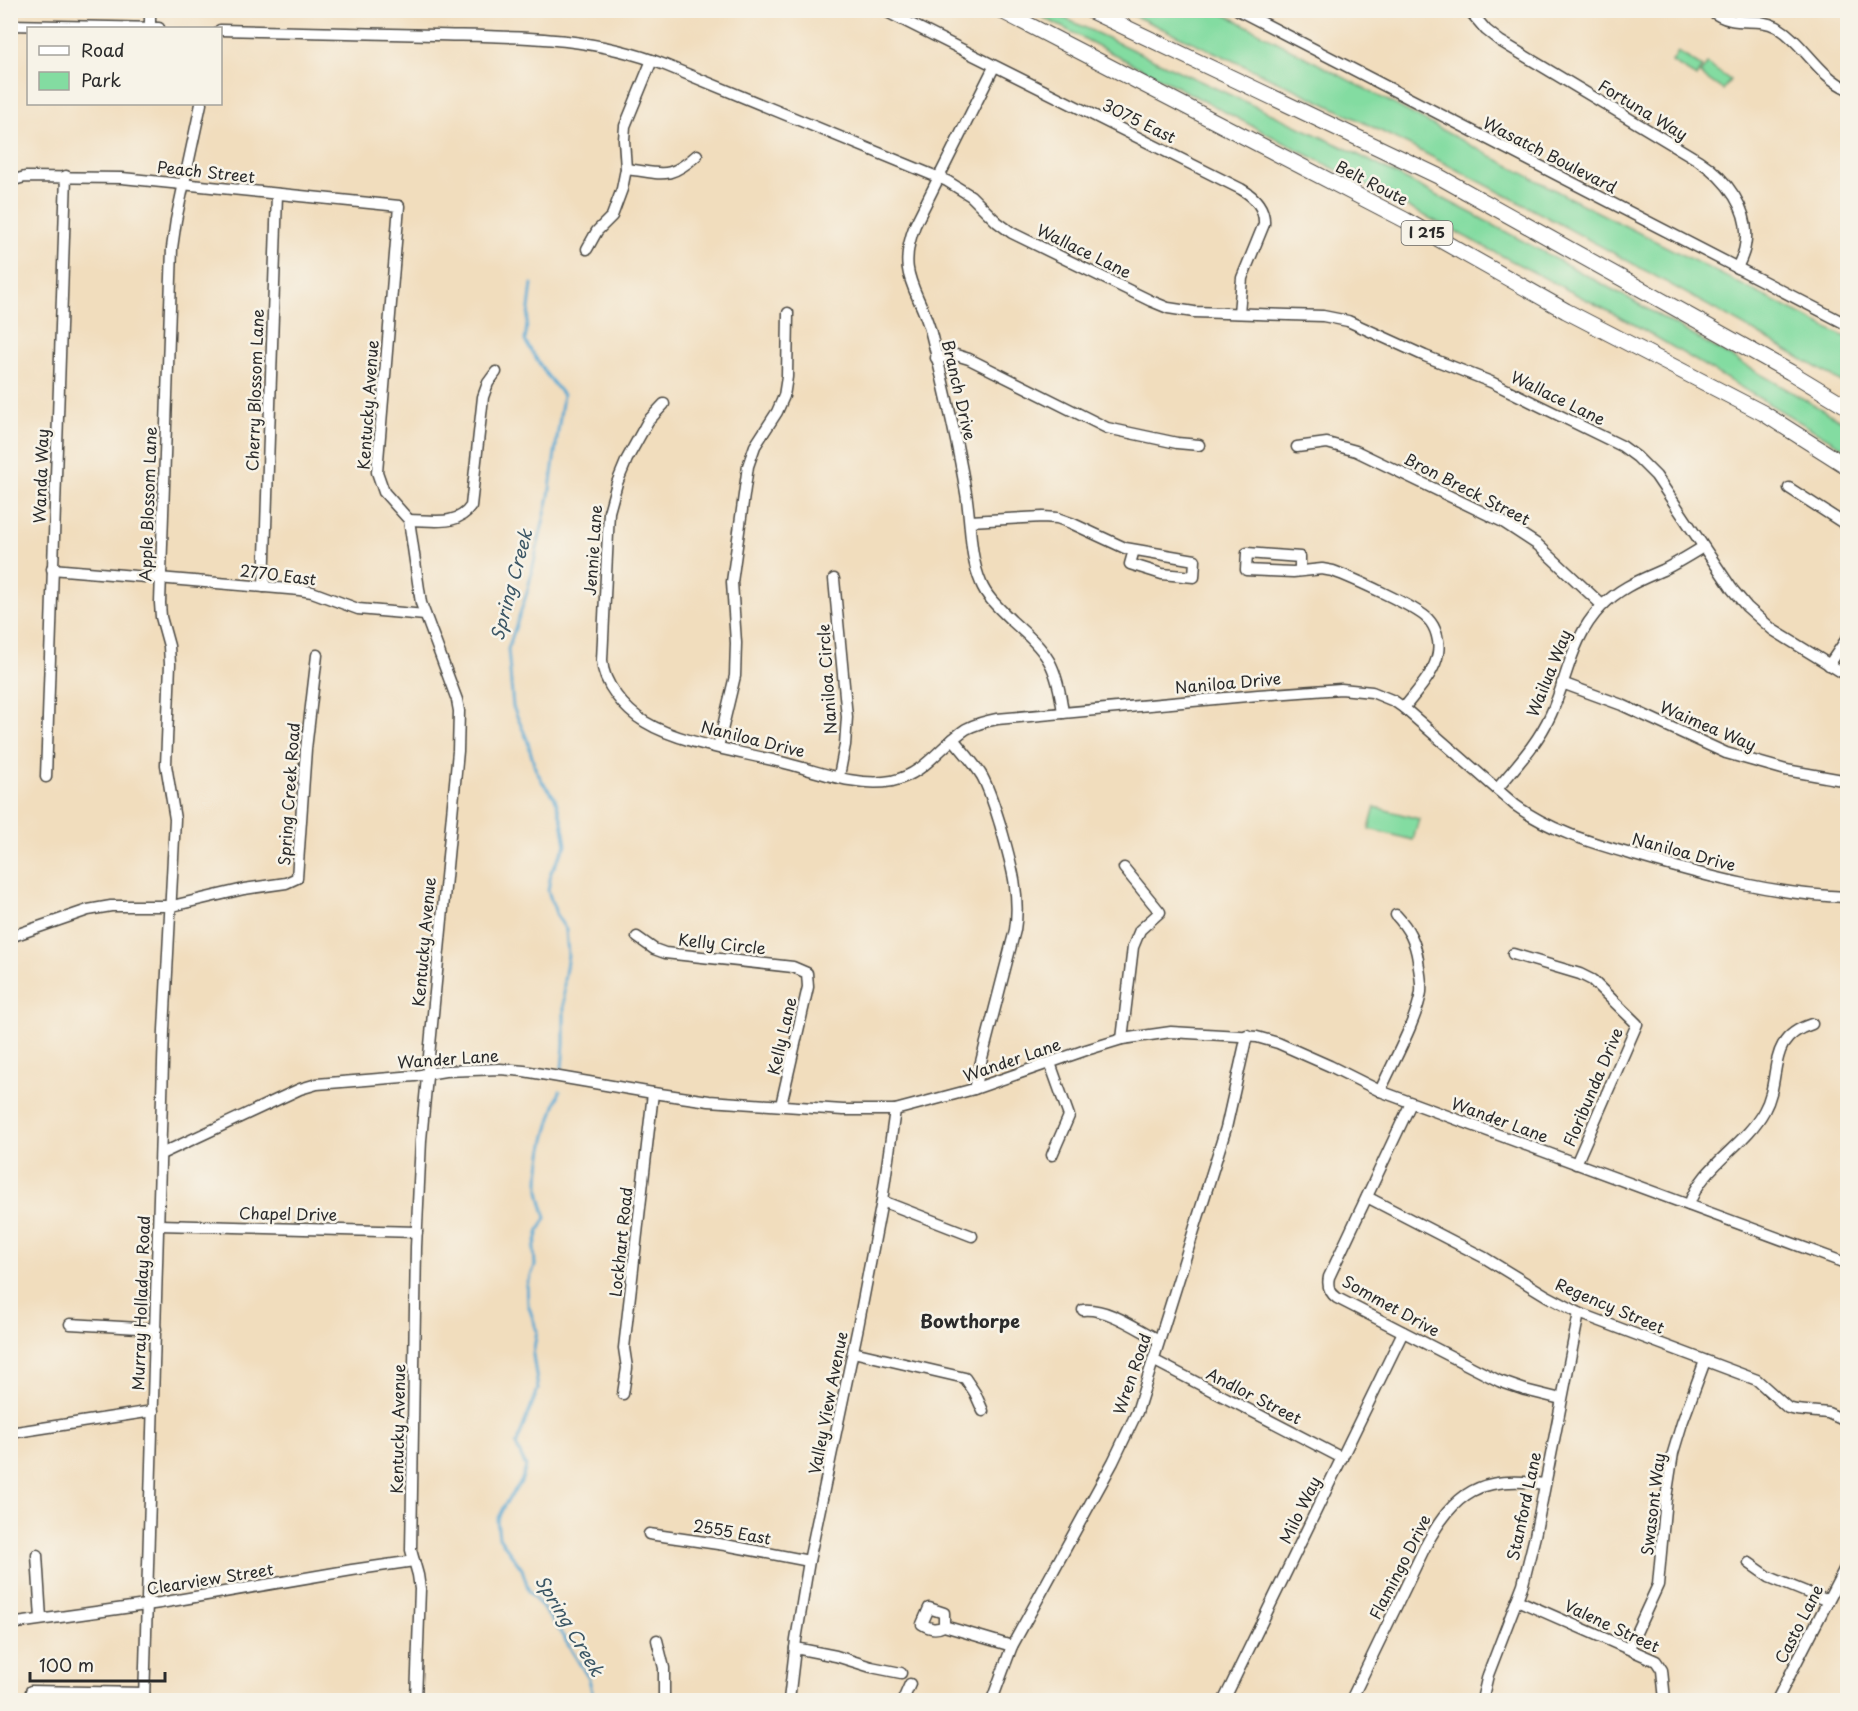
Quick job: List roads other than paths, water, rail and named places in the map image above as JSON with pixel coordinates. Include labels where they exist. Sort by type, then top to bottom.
[{"type":"highway","name":"Belt Route","points":[[1000,10],[1405,220],[1566,311],[1763,413],[1848,467]]},
{"type":"highway","name":"Belt Route","points":[[1089,10],[1438,176],[1790,372],[1848,407]]},
{"type":"street","points":[[150,10],[150,27]]},
{"type":"street","name":"3075 East","points":[[883,10],[1241,189],[1257,200],[1264,217],[1263,231],[1242,278],[1239,313]]},
{"type":"street","name":"Wasatch Boulevard","points":[[1238,10],[1848,325]]},
{"type":"street","name":"Fortuna Way","points":[[1469,10],[1486,30],[1500,41],[1698,160],[1718,175],[1738,202],[1745,223],[1746,245],[1737,268]]},
{"type":"street","points":[[1717,12],[1731,22],[1765,23],[1776,27],[1833,81],[1848,89]]},
{"type":"street","points":[[10,25],[103,27]]},
{"type":"street","name":"Wallace Lane","points":[[222,30],[552,39],[604,46],[652,60],[939,178],[968,193],[997,222],[1012,233],[1151,301],[1185,311],[1323,316],[1348,321],[1433,360],[1491,382],[1615,442],[1637,457],[1650,469],[1732,589],[1755,615],[1773,630],[1848,676]]},
{"type":"street","points":[[587,249],[597,231],[614,213],[627,169],[625,126],[652,60]]},
{"type":"street","name":"Branch Drive","points":[[994,67],[912,234],[907,264],[909,279],[929,326],[964,481],[974,560],[981,583],[993,603],[1046,655],[1058,678],[1063,713]]},
{"type":"street","name":"Apple Blossom Lane","points":[[172,906],[170,893],[175,819],[166,765],[170,663],[169,646],[161,618],[160,578],[170,276],[176,220],[201,105]]},
{"type":"street","points":[[627,169],[666,174],[683,167],[697,155]]},
{"type":"street","name":"Peach Street","points":[[10,181],[25,177],[66,176],[185,184],[399,206]]},
{"type":"street","name":"Wanda Way","points":[[46,777],[66,176]]},
{"type":"street","name":"Cherry Blossom Lane","points":[[264,587],[277,194]]},
{"type":"street","name":"Kentucky Avenue","points":[[399,206],[377,472],[384,492],[409,520],[419,595],[454,689],[459,711],[458,751],[421,1140],[417,1232],[411,1550],[420,1590],[416,1701]]},
{"type":"street","points":[[718,747],[735,676],[736,643],[732,582],[748,466],[758,439],[774,418],[784,396],[787,377],[788,313]]},
{"type":"street","points":[[936,358],[956,355],[969,359],[1114,430],[1177,443],[1199,445]]},
{"type":"street","points":[[409,520],[459,519],[471,506],[483,397],[488,383],[496,372]]},
{"type":"street","name":"Jennie Lane","points":[[605,676],[602,660],[609,512],[623,468],[648,422],[664,404]]},
{"type":"street","name":"Bron Breck Street","points":[[1297,447],[1327,444],[1356,451],[1503,522],[1538,545],[1602,605]]},
{"type":"street","points":[[1789,488],[1848,526]]},
{"type":"street","points":[[970,521],[1057,518],[1130,549],[1195,560],[1194,577],[1162,574],[1130,564],[1130,549]]},
{"type":"street","name":"Wailua Way","points":[[1497,789],[1539,736],[1551,713],[1577,639],[1602,605],[1629,585],[1675,564],[1703,547]]},
{"type":"street","points":[[1300,571],[1300,557],[1247,553],[1246,570],[1300,571],[1322,569],[1340,573],[1428,619],[1434,627],[1439,644],[1435,664],[1404,708]]},
{"type":"street","name":"2770 East","points":[[52,569],[312,592],[369,611],[425,615]]},
{"type":"street","name":"Naniloa Circle","points":[[834,579],[847,717],[847,735],[839,776]]},
{"type":"street","points":[[1829,665],[1848,636]]},
{"type":"street","name":"Spring Creek Road","points":[[172,906],[244,889],[286,883],[297,878],[306,749],[317,655]]},
{"type":"street","name":"Naniloa Drive","points":[[605,676],[620,699],[632,712],[646,723],[670,734],[872,782],[903,778],[927,764],[966,730],[987,721],[1258,695],[1352,689],[1383,696],[1404,708],[1534,818],[1573,837],[1742,884],[1796,893],[1848,897]]},
{"type":"street","name":"Waimea Way","points":[[1562,683],[1622,705],[1726,753],[1770,766],[1848,781]]},
{"type":"street","points":[[953,739],[982,777],[990,794],[1012,864],[1016,890],[1015,930],[974,1089]]},
{"type":"street","points":[[1122,1039],[1133,947],[1140,930],[1160,912],[1124,868]]},
{"type":"street","points":[[10,937],[79,912],[99,908],[125,905],[172,906]]},
{"type":"street","name":"Murray Holladay Road","points":[[144,1697],[166,989],[172,906]]},
{"type":"street","points":[[1380,1091],[1417,1009],[1421,994],[1416,948],[1410,931],[1396,915]]},
{"type":"street","name":"Kelly Circle","points":[[638,937],[654,949],[665,953],[793,967],[807,973]]},
{"type":"street","name":"Floribunda Drive","points":[[1513,954],[1586,977],[1605,991],[1637,1024],[1576,1164]]},
{"type":"street","name":"Kelly Lane","points":[[781,1105],[808,987],[807,973]]},
{"type":"street","points":[[1689,1205],[1699,1183],[1762,1114],[1770,1095],[1777,1060],[1786,1041],[1796,1030],[1812,1024]]},
{"type":"street","name":"Wander Lane","points":[[161,1154],[300,1089],[317,1084],[474,1070],[524,1071],[653,1094],[709,1101],[843,1110],[895,1110],[974,1089],[1122,1039],[1171,1032],[1247,1035],[1278,1043],[1380,1091],[1848,1264]]},
{"type":"street","name":"Wren Road","points":[[992,1701],[1012,1646],[1127,1435],[1137,1412],[1226,1128],[1247,1035]]},
{"type":"street","points":[[1050,1063],[1069,1116],[1052,1155]]},
{"type":"street","name":"Lockhart Road","points":[[623,1394],[627,1368],[624,1348],[653,1094]]},
{"type":"street","name":"Sommet Drive","points":[[1412,1103],[1329,1277],[1329,1289],[1337,1298],[1499,1381],[1561,1399]]},
{"type":"street","name":"Valley View Avenue","points":[[789,1701],[809,1561],[882,1201],[895,1110]]},
{"type":"street","name":"Regency Street","points":[[1367,1197],[1485,1258],[1546,1296],[1579,1313],[1756,1380],[1788,1407],[1828,1413],[1848,1422]]},
{"type":"street","points":[[882,1201],[972,1236]]},
{"type":"street","name":"Chapel Drive","points":[[159,1225],[417,1232]]},
{"type":"street","points":[[1083,1310],[1105,1313],[1159,1340]]},
{"type":"street","name":"Stanford Lane","points":[[1482,1701],[1492,1664],[1517,1600],[1534,1536],[1579,1313]]},
{"type":"street","points":[[70,1324],[156,1329]]},
{"type":"street","name":"Milo Way","points":[[1224,1701],[1403,1332]]},
{"type":"street","points":[[853,1352],[965,1378],[983,1411]]},
{"type":"street","name":"Andlor Street","points":[[1153,1360],[1342,1458]]},
{"type":"street","name":"Swasont Way","points":[[1629,1648],[1659,1585],[1665,1507],[1673,1453],[1706,1361]]},
{"type":"street","points":[[10,1433],[153,1412]]},
{"type":"street","name":"Flamingo Drive","points":[[1351,1701],[1425,1547],[1448,1509],[1459,1499],[1493,1483],[1520,1480],[1544,1484]]},
{"type":"street","name":"2555 East","points":[[649,1533],[809,1561]]},
{"type":"street","points":[[36,1555],[41,1619]]},
{"type":"street","name":"Clearview Street","points":[[10,1624],[147,1605],[414,1561]]},
{"type":"street","name":"Casto Lane","points":[[1777,1701],[1848,1562]]},
{"type":"street","points":[[1749,1563],[1769,1577],[1828,1601]]},
{"type":"street","name":"Valene Street","points":[[1517,1600],[1652,1659],[1661,1667],[1665,1701]]},
{"type":"street","points":[[944,1626],[1012,1646]]},
{"type":"street","points":[[657,1641],[664,1668],[664,1701]]},
{"type":"street","points":[[795,1648],[901,1673]]},
{"type":"street","points":[[903,1701],[910,1684]]},
{"type":"street","points":[[31,1691],[144,1697]]},
{"type":"waterway","name":"Spring Creek","points":[[532,284],[525,341],[546,374],[563,395],[549,496],[527,593],[508,649],[513,707],[527,739],[535,768],[555,798],[566,845],[551,872],[548,891],[557,916],[566,930],[568,955],[564,980],[562,1068]]},
{"type":"waterway","name":"Spring Creek","points":[[560,1091],[542,1152],[539,1190],[546,1218],[539,1230],[534,1249],[535,1266],[527,1285],[528,1304],[537,1331],[533,1355],[538,1389],[516,1445],[526,1467],[521,1482],[497,1520],[499,1537],[522,1569],[529,1591],[556,1625],[589,1679],[594,1700]]},
{"type":"district","name":"Bowthorpe","points":[[970,1322]]}]
